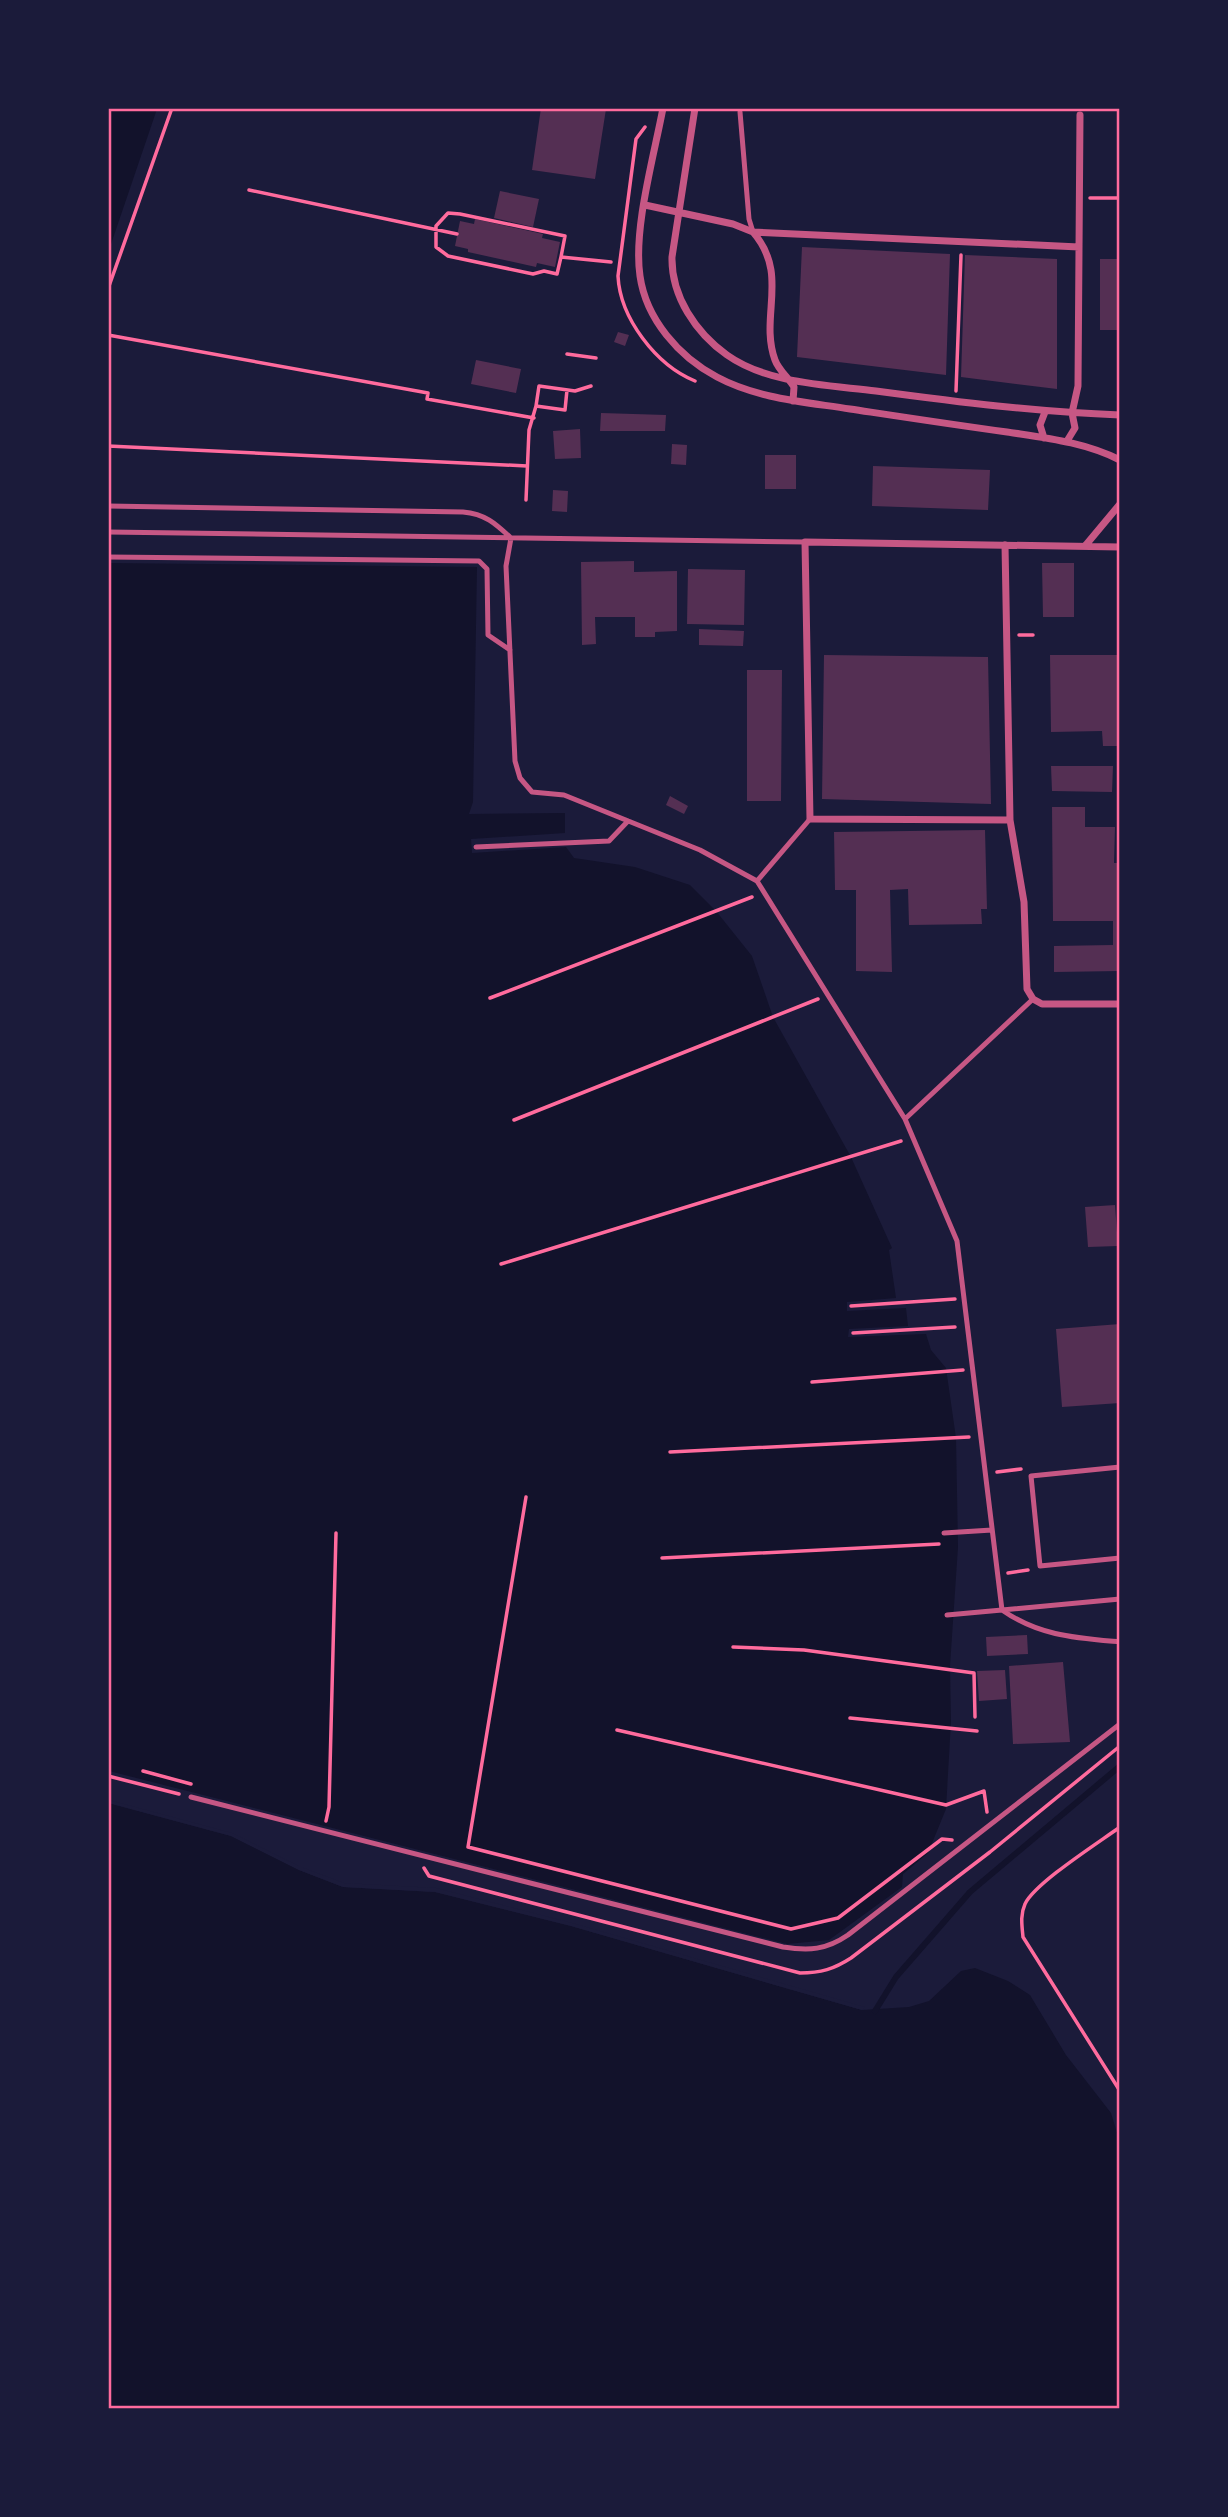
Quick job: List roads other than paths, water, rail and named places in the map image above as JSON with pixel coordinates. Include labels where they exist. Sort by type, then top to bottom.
[{"type":"street","points":[[663,108],[645,205],[639,275],[653,314],[665,334],[686,355],[710,373],[737,386],[793,401],[1067,441],[1119,460]]},
{"type":"street","points":[[695,108],[672,257],[676,289],[692,318],[714,344],[728,355],[748,366],[787,378],[1045,412],[1119,415]]},
{"type":"street","points":[[1067,441],[1075,428],[1072,413],[1078,386],[1080,116]]},
{"type":"street","points":[[645,205],[733,224],[753,232],[1079,247]]},
{"type":"street","points":[[753,232],[766,247],[772,264],[773,350],[795,390],[793,401]]},
{"type":"street","points":[[1044,438],[1040,425],[1045,412]]},
{"type":"street","points":[[1085,546],[1119,504]]},
{"type":"street","points":[[1010,820],[810,819],[805,542],[1119,547]]},
{"type":"street","points":[[1005,545],[1010,820],[1024,902],[1027,989],[1033,999],[1046,1005],[1119,1004]]},
{"type":"lane","points":[[740,112],[749,219],[753,232]]},
{"type":"lane","points":[[108,506],[463,512],[486,517],[510,538]]},
{"type":"lane","points":[[108,531],[805,542]]},
{"type":"lane","points":[[510,538],[506,566],[515,761],[524,785],[536,794],[564,795],[726,862],[757,881],[765,891],[905,1119],[957,1241],[1002,1610],[1025,1626],[1050,1634],[1119,1642]]},
{"type":"lane","points":[[108,557],[479,561],[487,569],[488,635],[510,650]]},
{"type":"lane","points":[[757,881],[810,819]]},
{"type":"lane","points":[[477,847],[609,841],[628,821]]},
{"type":"lane","points":[[905,1119],[1033,999]]},
{"type":"lane","points":[[1119,1467],[1031,1476],[1040,1566],[1119,1558]]},
{"type":"lane","points":[[944,1533],[992,1530]]},
{"type":"lane","points":[[947,1615],[1119,1599]]},
{"type":"lane","points":[[191,1797],[783,1947],[821,1949],[848,1935],[1119,1724]]},
{"type":"waterway","points":[[875,2011],[896,1977],[970,1892],[1120,1766]]}]
